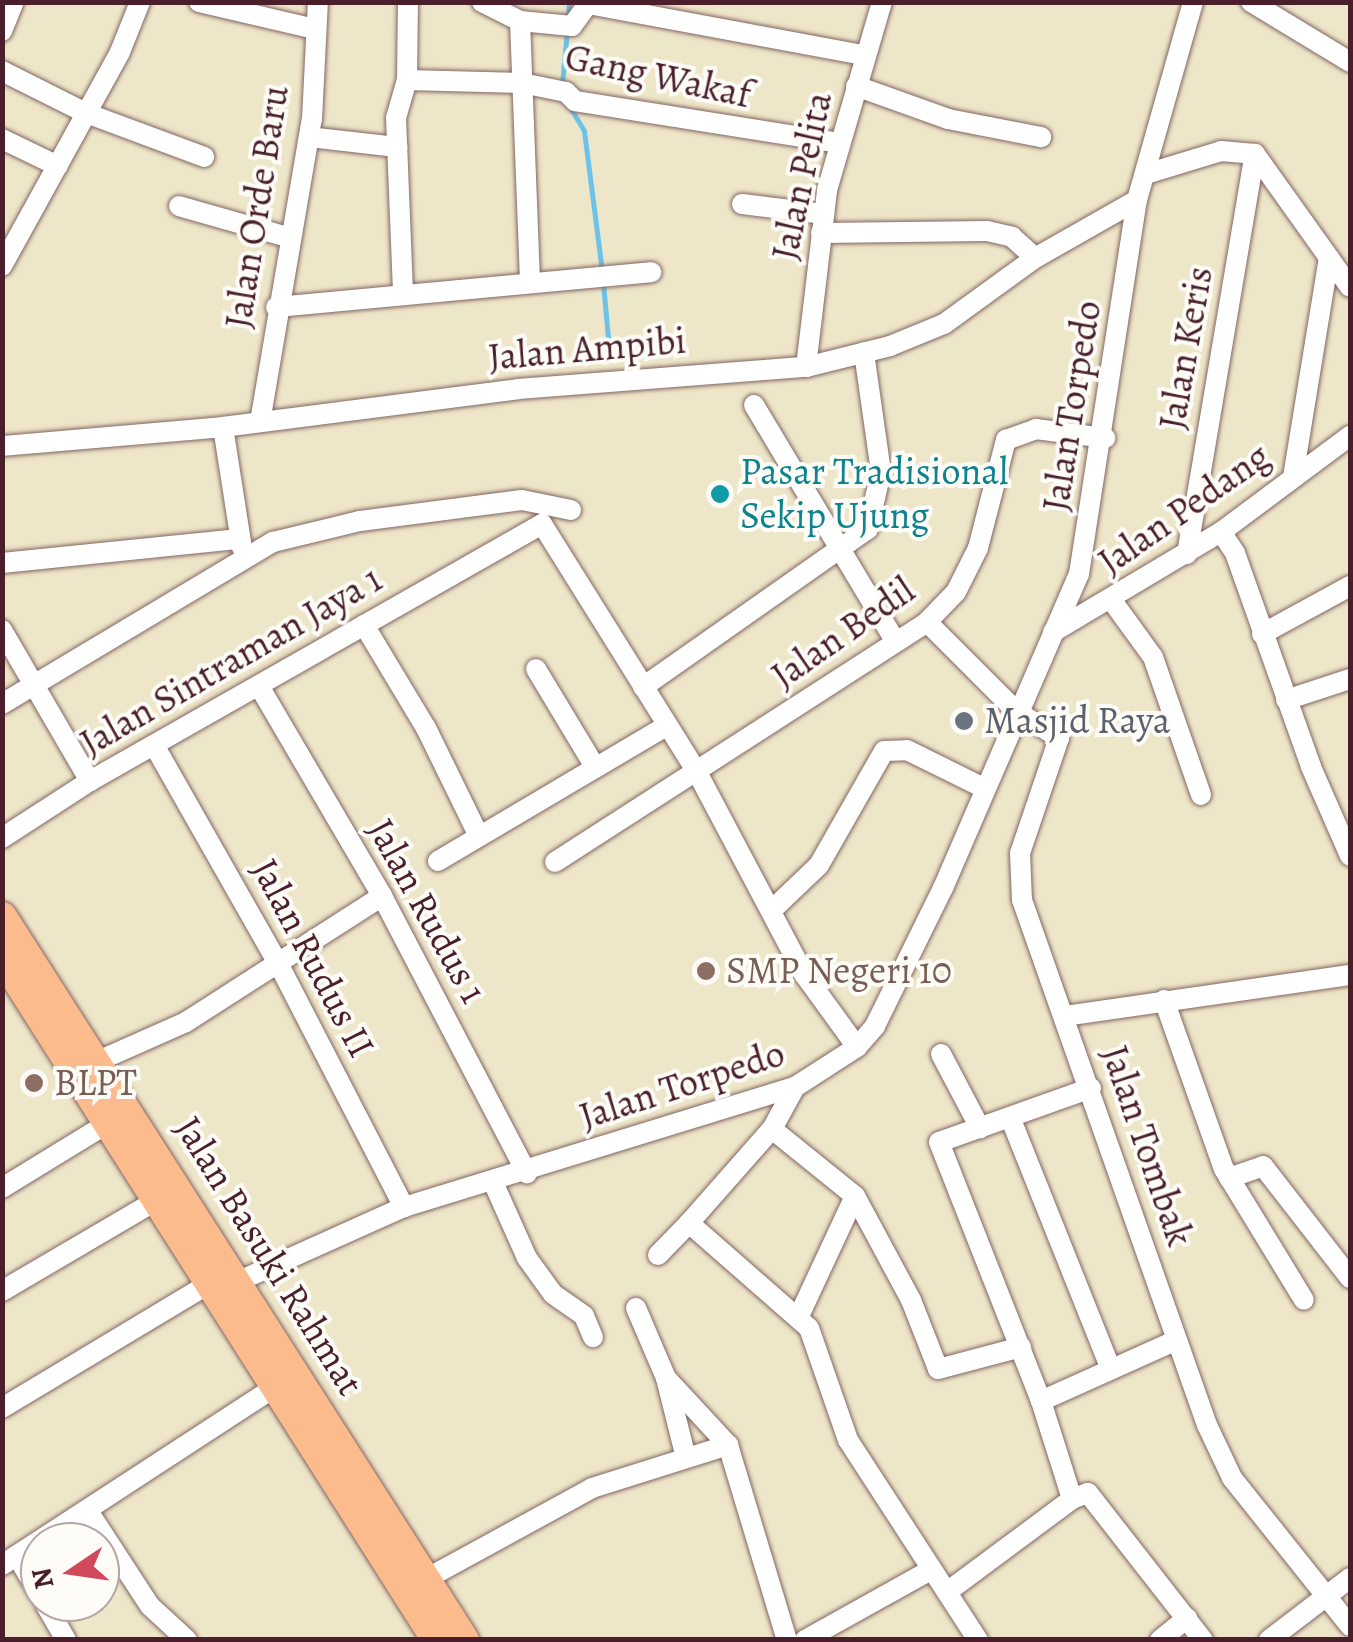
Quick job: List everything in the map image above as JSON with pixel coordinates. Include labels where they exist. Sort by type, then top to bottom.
[{"type":"highway","name":"Jalan Basuki Rahmat","points":[[2,918],[98,1061],[224,1282],[277,1386],[437,1640]]},
{"type":"highway","name":"Jalan Basuki Rahmat","points":[[2,956],[156,1200],[224,1282],[464,1640]]},
{"type":"street","points":[[2,31],[14,2]]},
{"type":"street","points":[[2,266],[86,114],[140,2]]},
{"type":"street","points":[[199,2],[315,29]]},
{"type":"street","name":"Jalan Orde Baru","points":[[260,422],[276,307],[309,137],[318,2]]},
{"type":"street","points":[[403,292],[397,98],[406,80],[408,2]]},
{"type":"street","name":"Jalan Pelita","points":[[806,367],[822,223],[838,143],[882,2]]},
{"type":"street","name":"Jalan Torpedo","points":[[2,1408],[224,1282],[404,1208],[796,1088],[858,1047],[894,994],[1079,574],[1105,438],[1137,200],[1193,2]]},
{"type":"street","points":[[1251,2],[1350,62]]},
{"type":"street","points":[[492,4],[520,21],[565,26],[588,4],[864,55]]},
{"type":"street","points":[[520,21],[530,282]]},
{"type":"street","points":[[2,71],[86,114],[204,157]]},
{"type":"street","name":"Gang Wakaf","points":[[406,80],[522,83],[561,91],[575,101],[838,143]]},
{"type":"street","points":[[856,86],[948,120],[1041,137]]},
{"type":"street","points":[[309,137],[398,147]]},
{"type":"street","points":[[2,139],[58,166]]},
{"type":"street","points":[[1146,174],[1221,151],[1255,154],[1350,287]]},
{"type":"street","name":"Jalan Keris","points":[[1187,554],[1255,154]]},
{"type":"street","name":"Jalan Ampibi","points":[[2,446],[223,427],[518,388],[806,367],[944,324],[1035,258],[1137,200]]},
{"type":"street","points":[[742,204],[822,223],[987,231],[1012,237],[1035,258]]},
{"type":"street","points":[[179,206],[290,238]]},
{"type":"street","points":[[1293,477],[1330,258]]},
{"type":"street","points":[[276,307],[403,292],[651,272]]},
{"type":"street","points":[[858,1047],[804,974],[774,908],[643,687],[868,529],[879,495],[880,446],[864,352]]},
{"type":"street","points":[[754,406],[896,642]]},
{"type":"street","points":[[223,427],[241,546]]},
{"type":"street","name":"Jalan Bedil","points":[[555,862],[698,774],[927,622],[956,592],[978,548],[1006,440],[1036,429],[1105,438]]},
{"type":"street","name":"Jalan Pedang","points":[[1054,632],[1112,602],[1221,532],[1350,436]]},
{"type":"street","points":[[2,563],[241,546],[377,519],[522,500],[571,510]]},
{"type":"street","name":"Jalan Sintraman Jaya 1","points":[[2,838],[90,781],[542,524],[643,687]]},
{"type":"street","points":[[1221,532],[1235,553],[1286,700],[1350,856]]},
{"type":"street","points":[[2,704],[241,546]]},
{"type":"street","points":[[1262,634],[1350,586]]},
{"type":"street","points":[[1112,602],[1153,657],[1202,795]]},
{"type":"street","points":[[927,622],[1016,712]]},
{"type":"street","points":[[364,625],[426,728],[479,836]]},
{"type":"street","points":[[2,630],[90,781]]},
{"type":"street","points":[[536,668],[594,766]]},
{"type":"street","points":[[1286,700],[1350,679]]},
{"type":"street","name":"Jalan Rudus 1","points":[[259,686],[382,896],[527,1172]]},
{"type":"street","name":"Jalan Tombak","points":[[1016,712],[1059,738],[1018,868],[1022,900],[1092,1088],[1177,1340],[1232,1478],[1332,1598],[1347,1630]]},
{"type":"street","points":[[438,861],[665,727]]},
{"type":"street","name":"Jalan Rudus II","points":[[154,746],[278,964],[404,1208]]},
{"type":"street","points":[[774,908],[820,865],[884,750],[907,750],[984,788]]},
{"type":"street","points":[[98,1061],[186,1022],[382,896]]},
{"type":"street","points":[[1064,1016],[1350,975]]},
{"type":"street","points":[[1164,1000],[1230,1178],[1304,1300]]},
{"type":"street","points":[[941,1054],[980,1128]]},
{"type":"street","points":[[658,1255],[772,1129],[796,1088]]},
{"type":"street","points":[[1072,1499],[1022,1347],[939,1142],[1092,1088]]},
{"type":"street","points":[[1010,1117],[1111,1369]]},
{"type":"street","points":[[2,1188],[108,1123]]},
{"type":"street","points":[[772,1129],[855,1196],[911,1300],[938,1369],[1022,1347]]},
{"type":"street","points":[[1230,1178],[1263,1166],[1350,1278]]},
{"type":"street","points":[[493,1182],[527,1258],[552,1292],[584,1316],[593,1338]]},
{"type":"street","points":[[799,1316],[855,1196]]},
{"type":"street","points":[[2,1291],[156,1200]]},
{"type":"street","points":[[689,1223],[799,1316],[814,1339],[848,1440],[929,1571],[978,1640]]},
{"type":"street","points":[[636,1308],[666,1378],[685,1454]]},
{"type":"street","points":[[1041,1401],[1177,1340]]},
{"type":"street","points":[[666,1378],[728,1445],[787,1640]]},
{"type":"street","points":[[10,1560],[277,1386]]},
{"type":"street","points":[[426,1580],[592,1488],[685,1454],[728,1445]]},
{"type":"street","points":[[947,1592],[1072,1499],[1088,1493],[1203,1640]]},
{"type":"street","points":[[88,1510],[150,1606],[187,1640]]},
{"type":"street","points":[[806,1640],[929,1571]]},
{"type":"street","points":[[1269,1640],[1332,1598],[1350,1578]]},
{"type":"street","points":[[1160,1640],[1187,1618]]},
{"type":"waterway","points":[[568,19],[569,2]]},
{"type":"waterway","points":[[562,84],[567,30]]},
{"type":"waterway","points":[[568,104],[584,131],[602,272]]},
{"type":"waterway","points":[[603,283],[610,360]]},
{"type":"place","name":"Pasar Tradisional Sekip Ujung","points":[[720,494]]},
{"type":"place","name":"Masjid Raya","points":[[964,721]]},
{"type":"place","name":"SMP Negeri 10","points":[[706,971]]},
{"type":"place","name":"BLPT","points":[[34,1083]]}]
